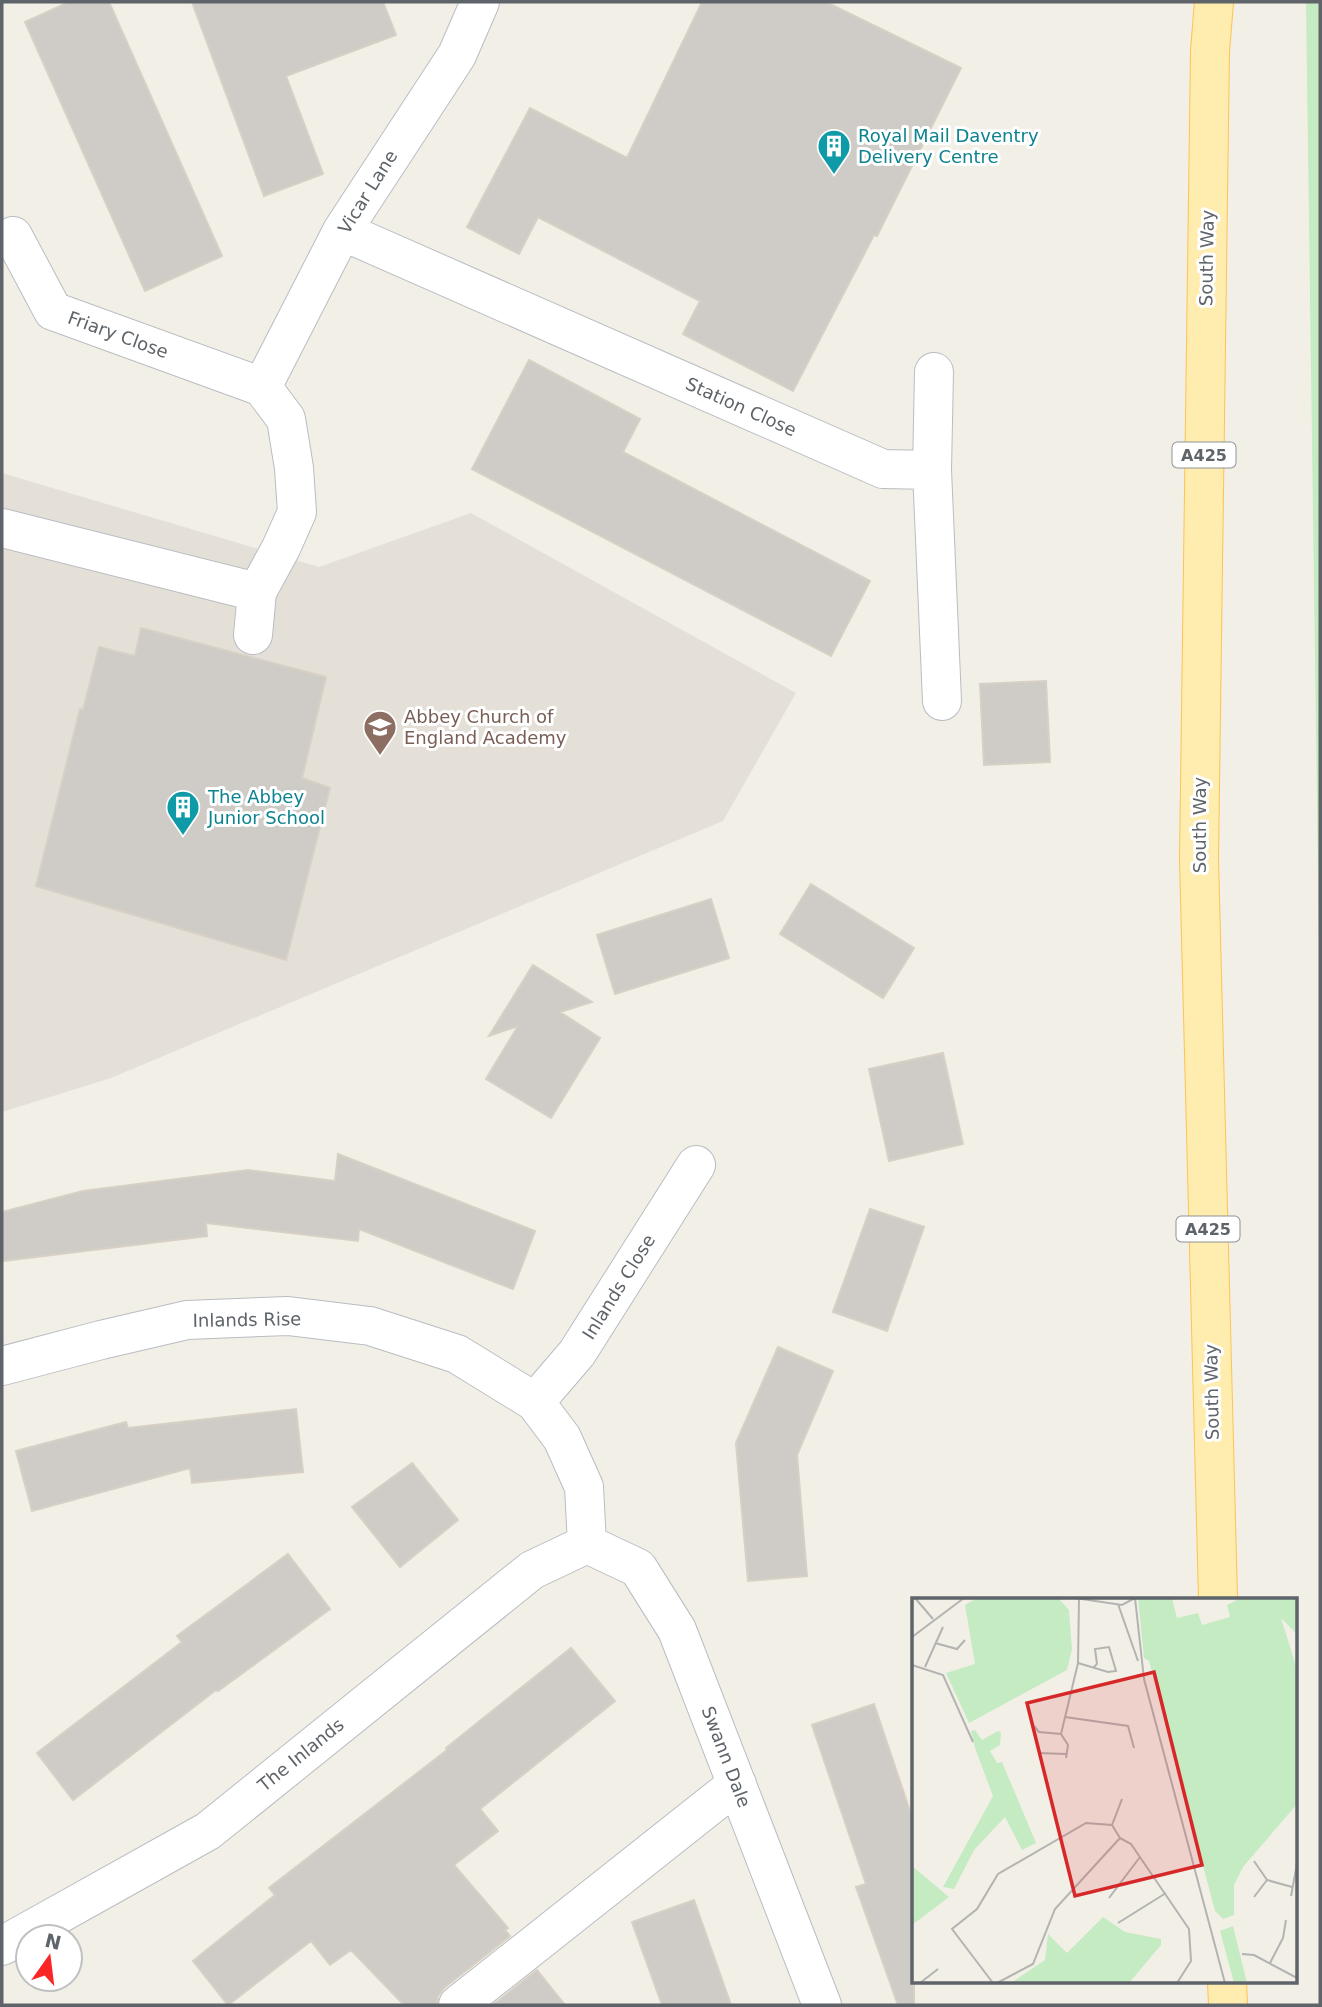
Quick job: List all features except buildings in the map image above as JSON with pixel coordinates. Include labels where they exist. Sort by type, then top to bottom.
[{"type":"main road","name":"A425","points":[[1206,2],[1209,51]]},
{"type":"main road","name":"A425","points":[[1209,51],[1214,2]]},
{"type":"main road","name":"South Way","points":[[1209,51],[1199,859],[1218,1598]]},
{"type":"main road","points":[[1227,1982],[1228,2005]]},
{"type":"street","name":"Vicar Lane","points":[[262,387],[342,231],[457,55],[480,2]]},
{"type":"street","name":"Station Close","points":[[342,231],[883,469],[932,470]]},
{"type":"street","name":"Friary Close","points":[[13,236],[53,311],[262,387]]},
{"type":"street","points":[[934,372],[932,470],[942,701]]},
{"type":"street","points":[[253,635],[257,592],[297,512],[294,468],[286,419],[262,387]]},
{"type":"street","points":[[2,528],[257,592]]},
{"type":"street","name":"Inlands Close","points":[[535,1402],[577,1353],[696,1165]]},
{"type":"street","name":"Inlands Rise","points":[[2,1366],[187,1320],[288,1316],[370,1326],[457,1353],[535,1402],[562,1438],[584,1487],[587,1544]]},
{"type":"street","name":"Swann Dale","points":[[587,1544],[638,1568],[677,1630],[822,2005]]},
{"type":"street","name":"The Inlands","points":[[2,1946],[208,1831],[532,1570],[587,1544]]},
{"type":"street","points":[[458,2005],[737,1784]]},
{"type":"shaded area","name":"Abbey Church of England Academy","points":[[2,473],[319,567],[471,513],[796,693],[723,821],[111,1078],[2,1112]]},
{"type":"green space","points":[[1306,2],[1320,2],[1320,1023]]},
{"type":"place","name":"Royal Mail Daventry Delivery Centre","points":[[834,176]]},
{"type":"place","name":"Abbey Church of England Academy","points":[[380,757]]},
{"type":"place","name":"The Abbey Junior School","points":[[183,837]]}]
